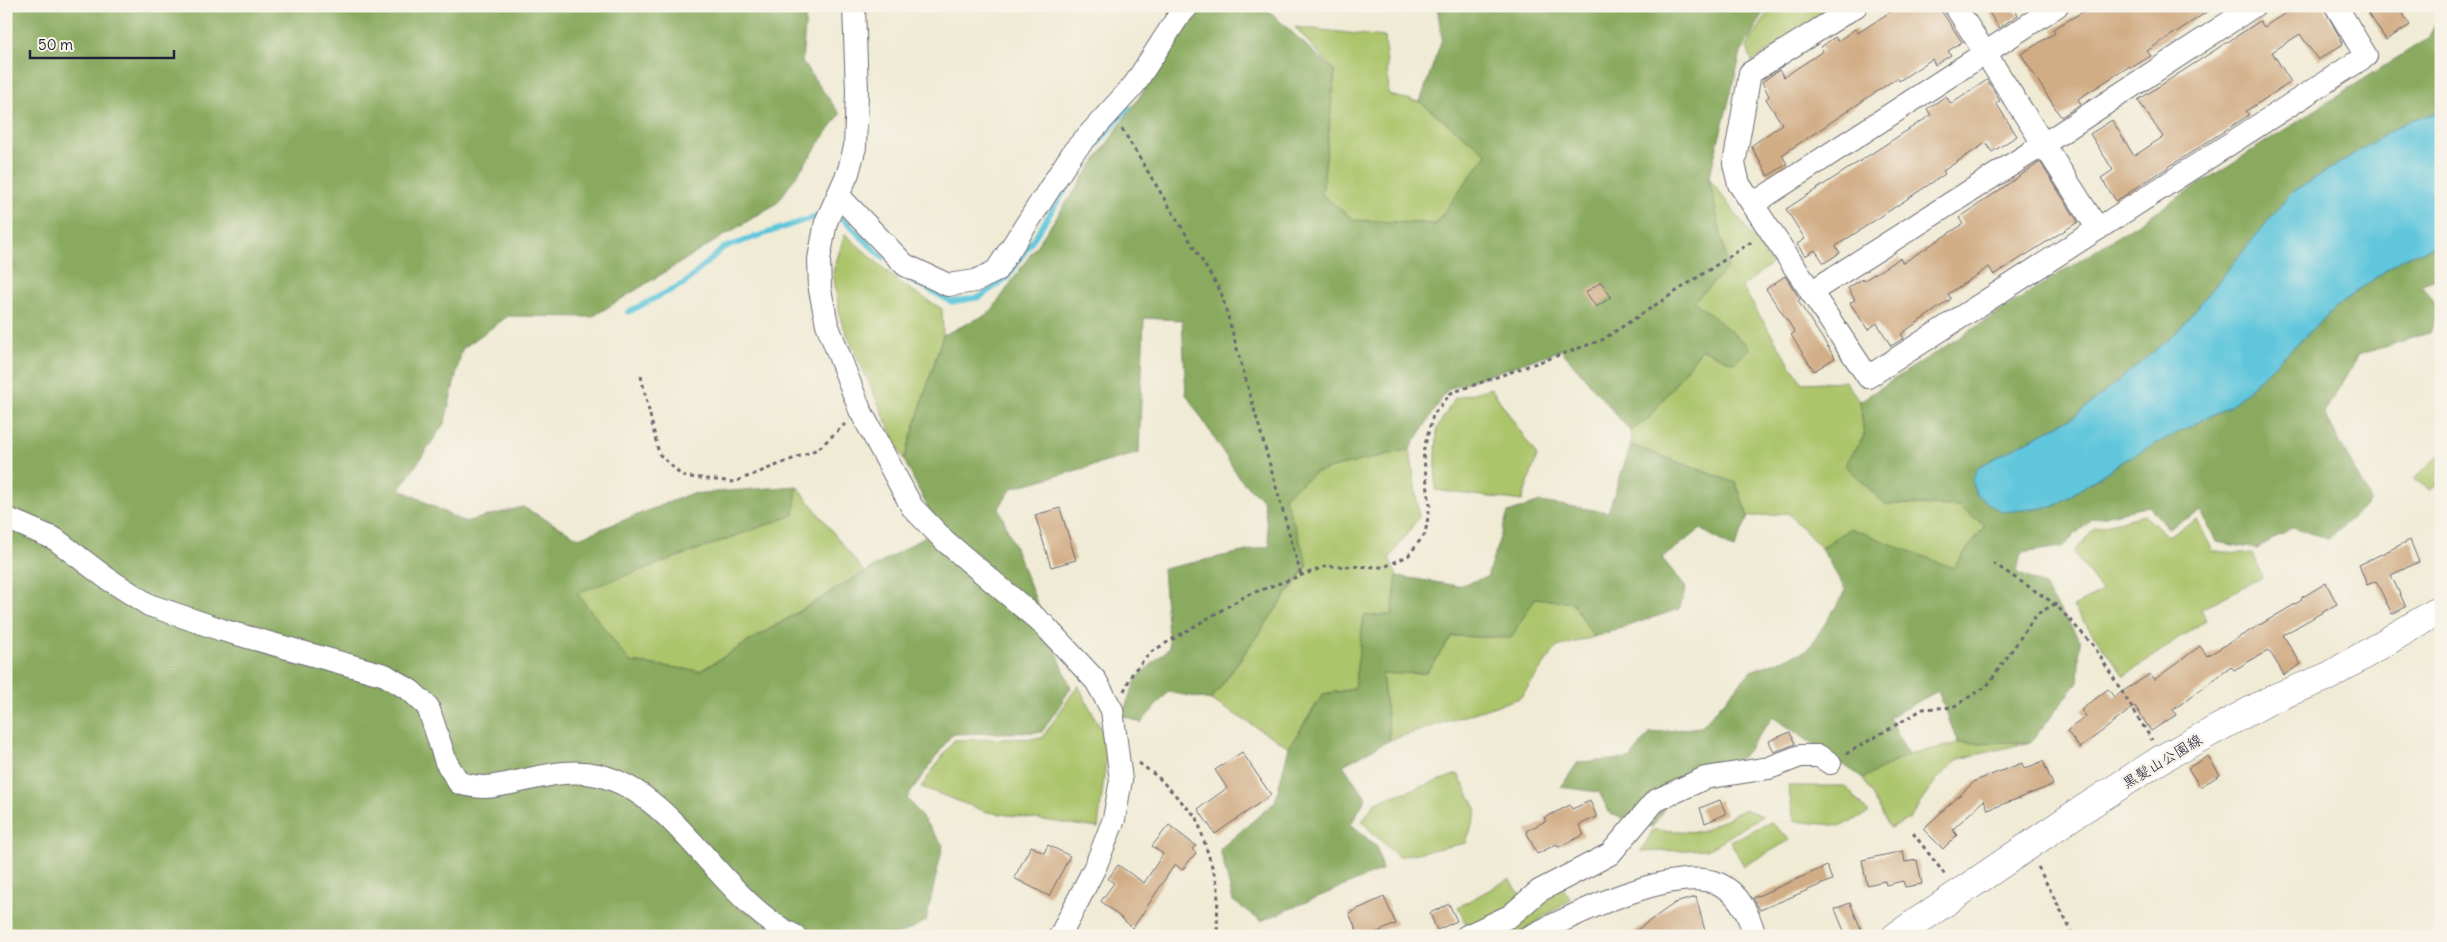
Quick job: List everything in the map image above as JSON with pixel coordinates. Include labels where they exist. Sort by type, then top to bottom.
[{"type":"main road","name":"黒髪山公園線","points":[[1896,936],[2027,846],[2163,758],[2272,699],[2329,676],[2441,609]]},
{"type":"street","points":[[854,6],[857,92],[854,147],[848,174],[826,222],[819,259],[820,290],[827,324],[860,410],[912,507],[945,541],[1044,625],[1096,681],[1112,710],[1121,780],[1114,819],[1096,865],[1060,936]]},
{"type":"street","points":[[838,195],[905,265],[948,285],[976,281],[996,270],[1074,150],[1134,84],[1178,17],[1188,6]]},
{"type":"street","points":[[1856,6],[1750,73],[1734,164],[1739,184],[1868,377],[2366,56],[2336,6]]},
{"type":"street","points":[[1955,6],[2098,229]]},
{"type":"street","points":[[1753,204],[2058,6]]},
{"type":"street","points":[[1811,292],[2044,144],[2254,6]]},
{"type":"street","points":[[6,518],[55,539],[105,577],[149,605],[222,630],[385,675],[411,692],[428,707],[446,762],[459,784],[483,787],[556,773],[597,775],[634,788],[668,818],[714,869],[777,927],[795,936]]},
{"type":"street","points":[[1467,936],[1510,916],[1538,891],[1610,854],[1655,801],[1705,778],[1769,768],[1800,756],[1819,756],[1830,763]]},
{"type":"street","points":[[1531,936],[1574,914],[1652,885],[1703,878],[1721,884],[1737,898],[1749,914],[1756,936]]},
{"type":"path","points":[[1122,129],[1221,292],[1301,576]]},
{"type":"path","points":[[1112,710],[1118,706],[1133,672],[1152,652],[1247,595],[1327,566],[1384,567],[1408,556],[1425,534],[1430,506],[1423,452],[1433,415],[1451,393],[1602,340],[1770,230]]},
{"type":"path","points":[[641,376],[659,454],[682,476],[734,482],[818,448],[860,410]]},
{"type":"path","points":[[1993,562],[2055,604],[2093,645],[2163,758]]},
{"type":"path","points":[[1830,763],[1923,709],[1953,707],[1987,686],[2037,614],[2055,604]]},
{"type":"path","points":[[1118,748],[1158,777],[1197,818],[1218,886],[1217,936]]},
{"type":"path","points":[[1913,833],[1959,893]]},
{"type":"path","points":[[2027,846],[2074,936]]},
{"type":"green space","points":[[6,6],[815,6],[806,14],[802,62],[840,114],[777,203],[592,317],[508,316],[462,349],[445,422],[400,489],[464,522],[523,507],[579,538],[690,494],[797,486],[794,515],[577,593],[630,662],[700,671],[924,537],[935,522],[904,460],[943,335],[990,313],[1194,18],[1205,6],[1267,6],[1267,9],[1335,72],[1322,195],[1354,220],[1435,224],[1487,154],[1420,102],[1442,39],[1437,6],[1768,6],[1741,53],[1709,178],[1728,268],[1694,301],[1751,348],[1734,363],[1702,349],[1648,419],[1630,431],[1561,350],[1448,389],[1410,449],[1316,472],[1284,496],[1308,564],[1211,700],[1168,692],[1141,723],[1122,715],[1137,678],[1169,648],[1163,569],[1270,546],[1263,500],[1241,480],[1186,394],[1182,320],[1144,318],[1139,453],[1012,488],[999,508],[1071,688],[1042,732],[952,734],[907,798],[943,845],[926,921],[896,936],[109,936],[102,931],[94,936],[6,936]]},
{"type":"green space","points":[[1772,6],[1835,6],[1752,62],[1747,47]]},
{"type":"green space","points":[[2441,14],[2441,112],[2406,121],[2290,194],[2177,332],[2077,415],[1978,467],[2053,507],[2128,458],[2232,405],[2336,307],[2401,259],[2441,244],[2441,277],[2422,284],[2440,311],[2429,333],[2358,355],[2324,413],[2371,501],[2328,539],[2293,527],[2257,549],[2216,542],[2202,511],[2168,528],[2149,506],[2092,519],[2062,547],[2021,553],[2017,572],[2044,586],[2080,640],[2078,682],[2031,742],[1958,743],[1938,691],[1889,717],[1908,755],[1863,778],[1773,717],[1742,757],[1680,784],[1652,827],[1610,814],[1599,792],[1561,787],[1578,762],[1630,759],[1650,733],[1701,727],[1751,671],[1808,650],[1846,591],[1821,548],[1850,528],[1953,568],[1985,526],[1959,506],[1885,504],[1845,465],[1864,436],[1860,401],[2428,38]]},
{"type":"green space","points":[[1295,27],[1385,37],[1389,95],[1420,102],[1487,154],[1435,224],[1354,220],[1322,195],[1335,72]]},
{"type":"green space","points":[[1709,178],[1772,263],[1742,287],[1802,383],[1845,381],[1860,401],[1864,436],[1845,465],[1885,504],[1959,506],[1985,526],[1953,568],[1850,529],[1821,548],[1788,513],[1748,517],[1736,483],[1631,445],[1630,431],[1648,419],[1702,349],[1734,363],[1694,301],[1728,268]]},
{"type":"green space","points":[[845,234],[899,282],[942,309],[943,335],[904,460],[841,321],[833,272]]},
{"type":"green space","points":[[1491,388],[1537,456],[1522,501],[1435,490],[1437,428],[1455,398]]},
{"type":"green space","points":[[1631,445],[1736,483],[1748,517],[1734,549],[1701,529],[1662,558],[1686,588],[1679,609],[1594,637],[1573,603],[1535,598],[1511,638],[1452,636],[1426,673],[1382,674],[1390,740],[1343,765],[1366,798],[1351,824],[1377,847],[1382,870],[1261,921],[1233,901],[1220,849],[1275,802],[1289,747],[1324,694],[1354,689],[1364,616],[1392,615],[1397,576],[1458,586],[1487,577],[1508,513],[1540,502],[1608,512]]},
{"type":"green space","points":[[1410,449],[1419,517],[1389,559],[1397,576],[1392,615],[1364,616],[1354,689],[1323,694],[1289,747],[1211,700],[1308,565],[1283,497],[1316,472]]},
{"type":"green space","points":[[2441,453],[2441,482],[2430,490],[2414,479]]},
{"type":"green space","points":[[797,486],[864,572],[700,671],[630,662],[576,593],[794,515]]},
{"type":"green space","points":[[2144,515],[2167,536],[2197,520],[2213,551],[2253,554],[2262,577],[2201,609],[2206,620],[2124,676],[2073,607],[2102,591],[2074,553],[2094,528]]},
{"type":"green space","points":[[1535,598],[1573,603],[1594,637],[1557,647],[1520,698],[1390,740],[1382,674],[1426,673],[1452,636],[1510,638]]},
{"type":"green space","points":[[1078,685],[1108,743],[1098,828],[987,812],[921,787],[954,740],[1042,738]]},
{"type":"green space","points":[[2031,742],[1959,759],[1937,779],[1909,819],[1890,828],[1863,778],[1908,755],[1958,743]]},
{"type":"green space","points":[[1458,774],[1477,810],[1466,843],[1398,857],[1362,822],[1375,802]]},
{"type":"green space","points":[[1788,786],[1845,786],[1869,813],[1841,826],[1794,821]]},
{"type":"green space","points":[[1745,809],[1762,816],[1709,849],[1641,852],[1653,830],[1700,832]]},
{"type":"green space","points":[[1771,822],[1790,840],[1744,866],[1730,841]]},
{"type":"green space","points":[[1509,879],[1521,895],[1507,909],[1468,928],[1458,907]]},
{"type":"green space","points":[[1562,886],[1571,900],[1514,936],[1480,936]]},
{"type":"water","points":[[2441,112],[2441,244],[2401,259],[2336,307],[2232,405],[2128,458],[2053,507],[2002,512],[1976,495],[1972,480],[1978,467],[2077,415],[2177,332],[2290,194],[2406,121]]},
{"type":"building","points":[[1899,6],[1938,6],[1962,42],[1948,51],[1951,55],[1935,65],[1932,59],[1899,81],[1897,78],[1782,155],[1787,164],[1768,176],[1751,146],[1782,124],[1766,99],[1769,96],[1762,82],[1779,70],[1784,77],[1823,51],[1821,47],[1835,37],[1838,41],[1855,29],[1858,33]]},
{"type":"building","points":[[1985,6],[2012,6],[2018,15],[1999,28]]},
{"type":"building","points":[[2093,6],[2216,6],[2147,51],[2151,56],[2131,68],[2130,66],[2078,99],[2081,104],[2061,117],[2021,54],[2055,33],[2053,29]]},
{"type":"building","points":[[2296,6],[2323,6],[2343,44],[2318,60],[2300,34],[2272,52],[2291,82],[2246,111],[2249,115],[2116,201],[2101,178],[2113,170],[2090,134],[2112,120],[2134,156],[2163,137],[2138,100],[2260,21],[2264,27]]},
{"type":"building","points":[[2364,6],[2398,6],[2410,25],[2386,40]]},
{"type":"building","points":[[1987,80],[2000,101],[1996,103],[2017,136],[1992,152],[1986,143],[1943,171],[1945,174],[1836,246],[1840,253],[1824,263],[1815,250],[1805,256],[1797,244],[1805,239],[1786,209],[1931,115],[1927,109],[1946,96],[1951,104]]},
{"type":"building","points":[[2040,162],[2078,222],[1994,275],[1989,267],[1948,294],[1951,299],[1901,334],[1904,338],[1891,346],[1877,323],[1868,330],[1850,303],[1855,300],[1848,288],[1900,258],[1903,263],[1963,224],[1959,218]]},
{"type":"building","points":[[1785,276],[1800,299],[1798,301],[1835,358],[1814,371],[1791,335],[1795,332],[1766,289]]},
{"type":"building","points":[[1601,282],[1611,297],[1596,307],[1586,292]]},
{"type":"building","points":[[1060,508],[1076,560],[1051,567],[1035,515]]},
{"type":"building","points":[[2410,540],[2419,562],[2391,575],[2406,607],[2392,614],[2376,581],[2367,585],[2359,565]]},
{"type":"building","points":[[2326,583],[2337,604],[2283,635],[2301,664],[2284,675],[2269,650],[2234,670],[2231,667],[2173,710],[2176,715],[2151,731],[2135,706],[2080,748],[2067,731],[2086,716],[2081,710],[2108,689],[2114,697],[2150,674],[2154,680],[2200,646],[2207,656],[2302,600],[2301,598]]},
{"type":"building","points":[[1790,732],[1795,744],[1774,752],[1769,741]]},
{"type":"building","points":[[1242,752],[1271,795],[1215,834],[1198,809],[1227,788],[1215,770]]},
{"type":"building","points":[[2208,756],[2220,775],[2200,787],[2188,768]]},
{"type":"building","points":[[2043,761],[2053,785],[1988,810],[1984,800],[1952,830],[1957,835],[1943,849],[1923,829],[1975,781],[2022,763],[2024,769]]},
{"type":"building","points":[[1720,800],[1726,814],[1705,823],[1700,808]]},
{"type":"building","points":[[1590,801],[1597,817],[1579,825],[1584,835],[1558,847],[1557,844],[1537,854],[1526,831],[1546,821],[1544,818],[1570,805],[1572,809]]},
{"type":"building","points":[[1169,825],[1196,846],[1192,849],[1196,853],[1182,870],[1175,864],[1133,928],[1101,901],[1114,883],[1108,879],[1118,865],[1144,883],[1163,854],[1152,846]]},
{"type":"building","points":[[1048,845],[1070,856],[1049,896],[1014,878],[1031,846],[1044,853]]},
{"type":"building","points":[[1903,851],[1905,862],[1917,860],[1922,884],[1905,887],[1903,881],[1886,885],[1885,881],[1867,885],[1862,860]]},
{"type":"building","points":[[1827,866],[1832,880],[1760,910],[1753,898]]},
{"type":"building","points":[[1384,897],[1396,924],[1368,936],[1359,936],[1349,913]]},
{"type":"building","points":[[1696,897],[1705,931],[1686,936],[1628,936],[1675,903]]},
{"type":"building","points":[[1850,903],[1864,936],[1846,936],[1835,909]]},
{"type":"building","points":[[1449,904],[1457,921],[1437,930],[1430,913]]},
{"type":"waterway","points":[[911,280],[952,302],[980,297],[1008,277],[1091,152],[1129,107]]},
{"type":"waterway","points":[[628,312],[685,283],[723,248],[817,216]]},
{"type":"waterway","points":[[843,219],[883,258]]}]
